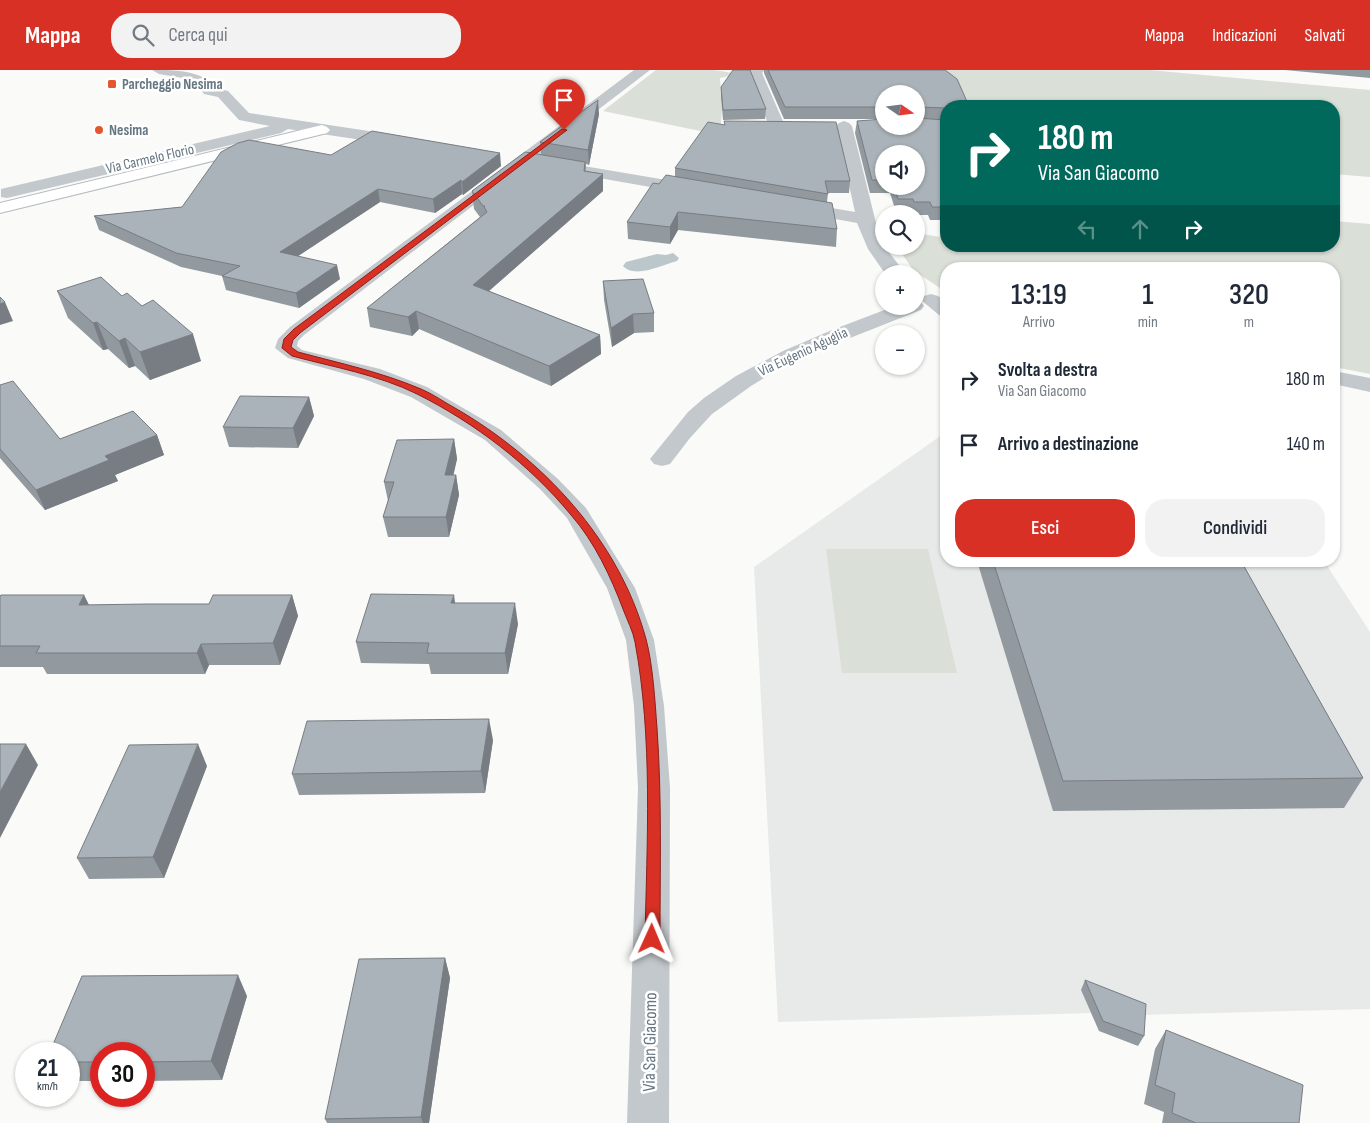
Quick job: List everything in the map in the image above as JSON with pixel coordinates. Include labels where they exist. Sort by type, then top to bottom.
[{"type":"main road","points":[[4,201],[322,130]]},
{"type":"street","points":[[159,70],[198,77],[204,81],[209,91],[224,94],[244,117],[292,126],[356,133],[422,144]]},
{"type":"street","name":"Via San Giacomo","points":[[643,70],[515,159],[297,331],[288,339],[286,348],[295,354],[372,374],[419,392],[492,436],[549,484],[576,514],[621,588],[640,640],[649,706],[654,788],[648,1123]]},
{"type":"street","points":[[758,70],[755,72],[777,126]]},
{"type":"street","name":"Via Carmelo Florio","points":[[4,201],[292,126]]},
{"type":"street","points":[[760,126],[796,126]]},
{"type":"street","points":[[825,126],[864,126]]},
{"type":"street","points":[[844,126],[871,241],[888,265]]},
{"type":"street","points":[[515,159],[708,192]]},
{"type":"street","points":[[785,205],[865,219]]},
{"type":"street","name":"Via Eugenio Aguglia","points":[[662,459],[681,433],[720,396],[766,367],[891,315]]},
{"type":"street","points":[[1340,379],[1370,385]]},
{"type":"shaded area","points":[[656,70],[714,70],[739,74],[720,78],[722,109],[720,135],[603,111]]},
{"type":"shaded area","points":[[854,70],[1149,70],[1370,90],[1370,177],[1340,174],[1340,100],[942,100],[925,96],[925,85],[875,85],[875,87]]},
{"type":"shaded area","points":[[1340,222],[1370,224],[1370,374],[1340,368],[1340,262],[940,262],[940,288],[925,278],[925,265],[910,265],[903,255],[925,255],[925,234],[940,237],[940,252],[1340,252]]},
{"type":"shaded area","points":[[673,253],[679,258],[677,261],[649,270],[634,271],[628,270],[623,266],[626,262],[657,254],[666,255]]},
{"type":"shaded area","points":[[940,436],[940,567],[1328,567],[1370,632],[1370,1009],[1141,1015],[1081,990],[1091,1013],[778,1022],[754,567]]},
{"type":"shaded area","points":[[826,549],[928,549],[957,673],[842,673]]},
{"type":"building","points":[[733,70],[750,70],[766,109],[723,110],[721,87]]},
{"type":"building","points":[[768,70],[945,70],[957,79],[966,100],[940,100],[940,108],[925,107],[925,85],[875,85],[875,107],[785,107]]},
{"type":"building","points":[[598,100],[588,150],[540,142],[562,126]]},
{"type":"building","points":[[925,119],[940,120],[940,207],[932,207],[930,202],[898,199],[897,195],[925,195],[925,145],[875,145],[875,180],[872,180],[857,121],[875,120],[875,135],[925,135]]},
{"type":"building","points":[[724,121],[836,122],[850,181],[825,181],[828,194],[675,168],[708,122],[725,125]]},
{"type":"building","points":[[372,131],[500,153],[462,182],[461,180],[433,199],[378,189],[280,252],[337,265],[296,293],[222,276],[240,266],[176,253],[94,216],[182,207],[221,152],[238,143],[249,140],[331,155]]},
{"type":"building","points":[[525,152],[585,162],[584,171],[603,174],[473,285],[600,335],[549,366],[416,311],[408,317],[367,308],[487,212],[485,206],[483,206],[472,191]]},
{"type":"building","points":[[666,175],[832,203],[837,229],[678,212],[670,227],[627,222],[653,183],[659,184]]},
{"type":"building","points":[[101,277],[122,296],[127,293],[142,306],[153,300],[193,334],[140,352],[125,338],[119,341],[97,322],[93,323],[57,291]]},
{"type":"building","points":[[643,279],[654,313],[633,314],[611,328],[603,281]]},
{"type":"building","points":[[0,297],[5,302],[0,304]]},
{"type":"building","points":[[13,381],[60,439],[133,411],[157,435],[105,456],[109,460],[36,490],[0,449],[0,385]]},
{"type":"building","points":[[240,396],[309,397],[293,428],[223,427]]},
{"type":"building","points":[[454,439],[445,475],[456,475],[446,517],[383,517],[394,482],[384,482],[397,440]]},
{"type":"building","points":[[995,567],[1244,567],[1363,778],[1063,781]]},
{"type":"building","points":[[371,594],[454,595],[451,603],[515,603],[505,653],[427,653],[429,643],[356,642]]},
{"type":"building","points":[[1,595],[84,595],[79,605],[209,604],[213,595],[292,595],[273,643],[201,644],[197,653],[36,653],[40,646],[0,646]]},
{"type":"building","points":[[489,719],[481,771],[292,774],[307,721]]},
{"type":"building","points":[[0,744],[26,744],[0,792]]},
{"type":"building","points":[[198,744],[153,857],[77,858],[129,745]]},
{"type":"building","points":[[445,958],[421,1117],[325,1119],[359,959]]},
{"type":"building","points":[[238,975],[211,1061],[155,1062],[155,1042],[90,1042],[90,1062],[80,1062],[80,1042],[54,1042],[82,976]]},
{"type":"building","points":[[1085,980],[1146,1004],[1144,1036],[1103,1021]]},
{"type":"building","points":[[1166,1030],[1303,1085],[1299,1123],[1196,1123],[1172,1113],[1175,1093],[1155,1085]]},
{"type":"place","name":"Parcheggio Nesima","points":[[112,84]]},
{"type":"place","name":"Nesima","points":[[99,130]]},
{"type":"route","points":[[564,130],[297,331],[288,339],[286,348],[295,354],[372,374],[419,392],[456,412],[492,436],[549,484],[576,514],[598,548],[621,588],[640,640],[649,706],[654,788],[652,939]]}]
